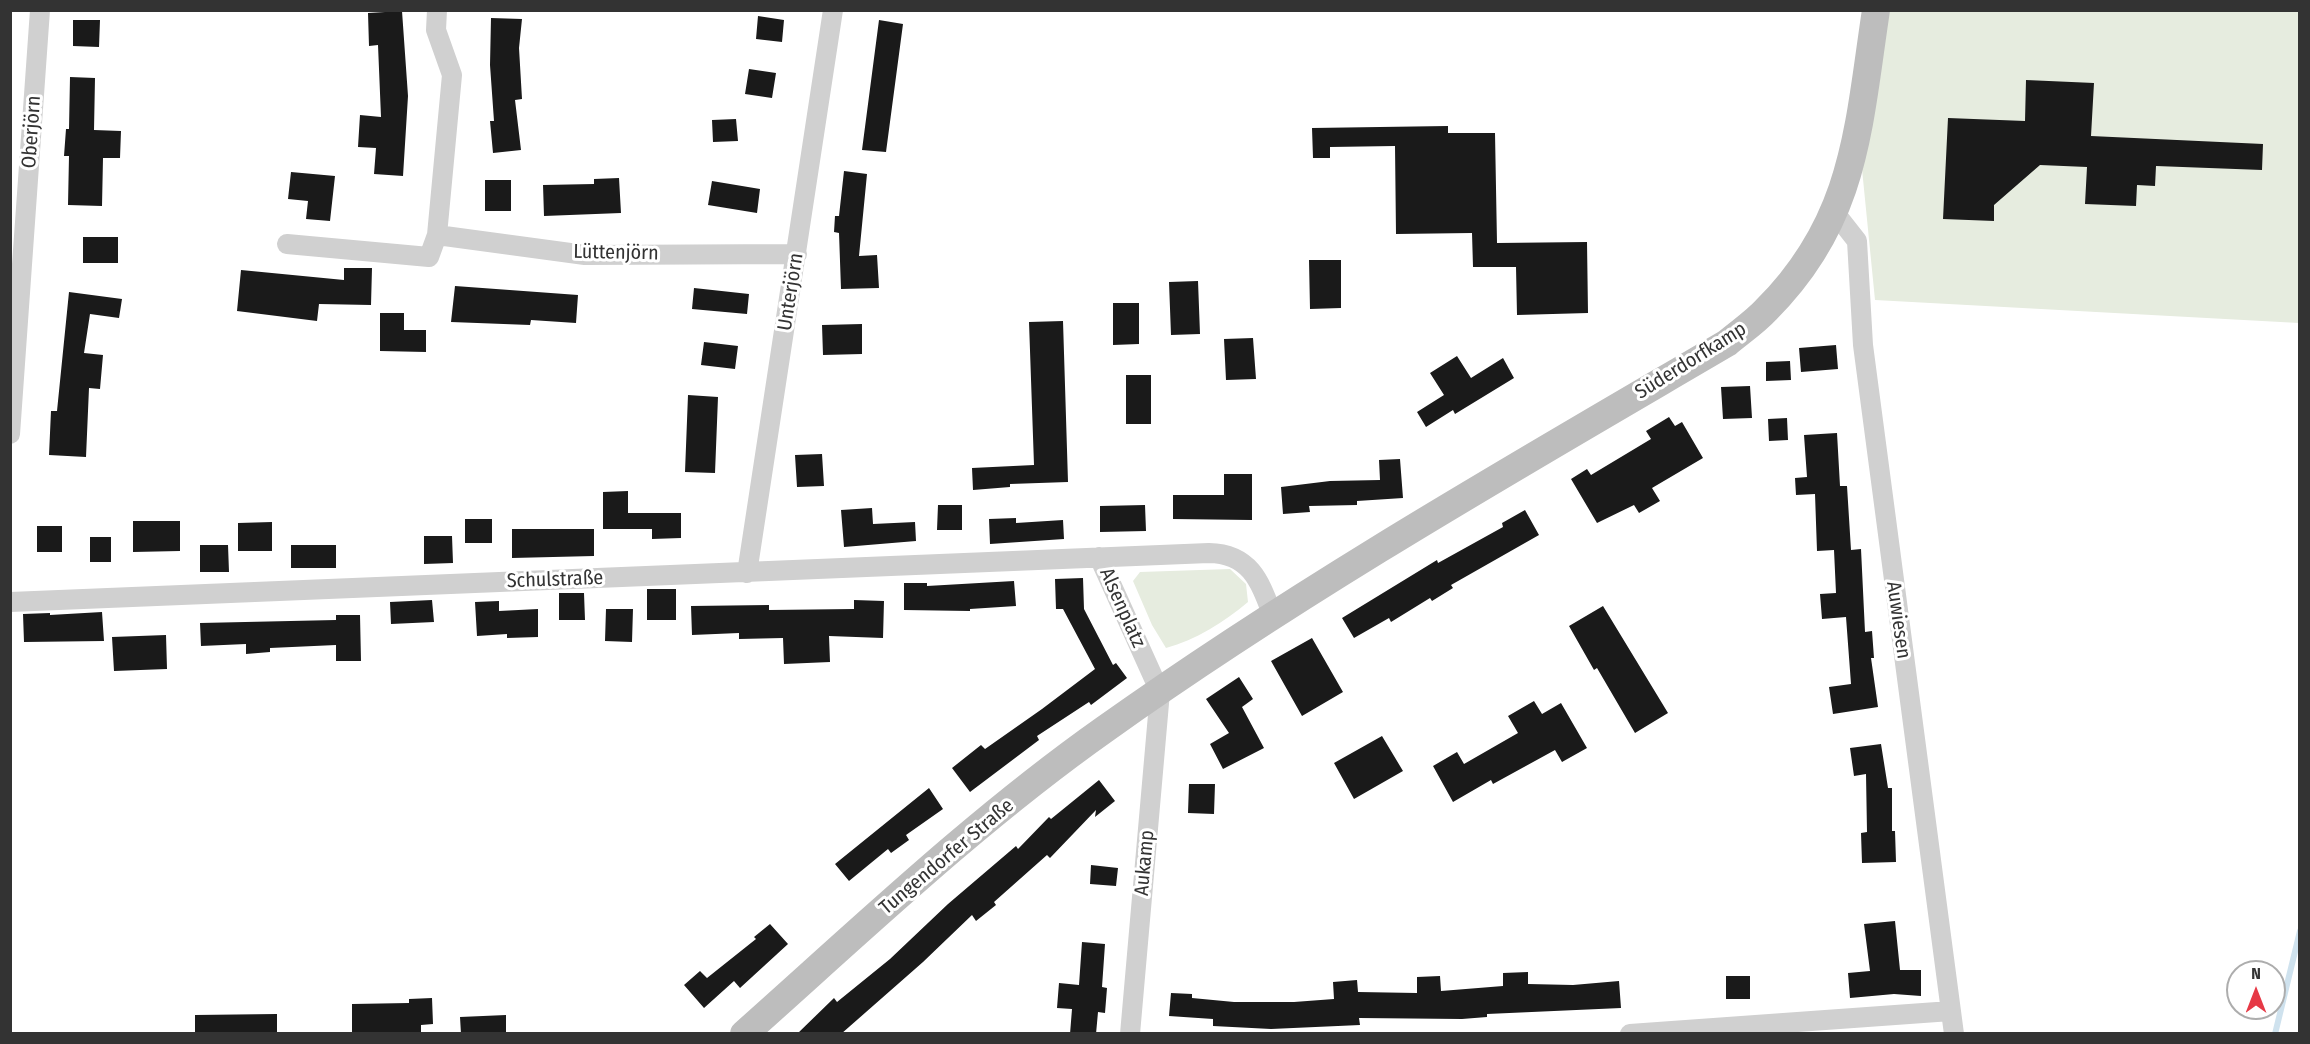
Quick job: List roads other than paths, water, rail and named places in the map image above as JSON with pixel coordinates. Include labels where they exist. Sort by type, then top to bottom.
[{"type":"main road","name":"Süderdorfkamp","points":[[1273,616],[1727,343],[1766,311],[1817,248],[1835,213],[1849,173],[1857,137],[1876,10]]},
{"type":"main road","points":[[1160,692],[1273,616]]},
{"type":"main road","name":"Tungendorfer Straße","points":[[744,1034],[980,828],[1104,729],[1160,692]]},
{"type":"street","name":"Oberjörn","points":[[10,434],[40,10]]},
{"type":"street","points":[[287,244],[429,257],[437,235],[452,75],[436,30],[437,10]]},
{"type":"street","name":"Unterjörn","points":[[747,573],[833,10]]},
{"type":"street","name":"Auwiesen","points":[[1835,213],[1857,242],[1863,345],[1954,1034]]},
{"type":"street","name":"Lüttenjörn","points":[[437,235],[585,255],[797,254]]},
{"type":"street","name":"Alsenplatz","points":[[1160,692],[1099,557],[1225,554],[1247,565],[1263,591],[1273,616]]},
{"type":"street","name":"Schulstraße","points":[[10,602],[1099,557]]},
{"type":"street","name":"Aukamp","points":[[1130,1034],[1160,692]]},
{"type":"street","points":[[1630,1034],[1951,1011]]},
{"type":"waterway","points":[[2275,1034],[2300,931]]}]
